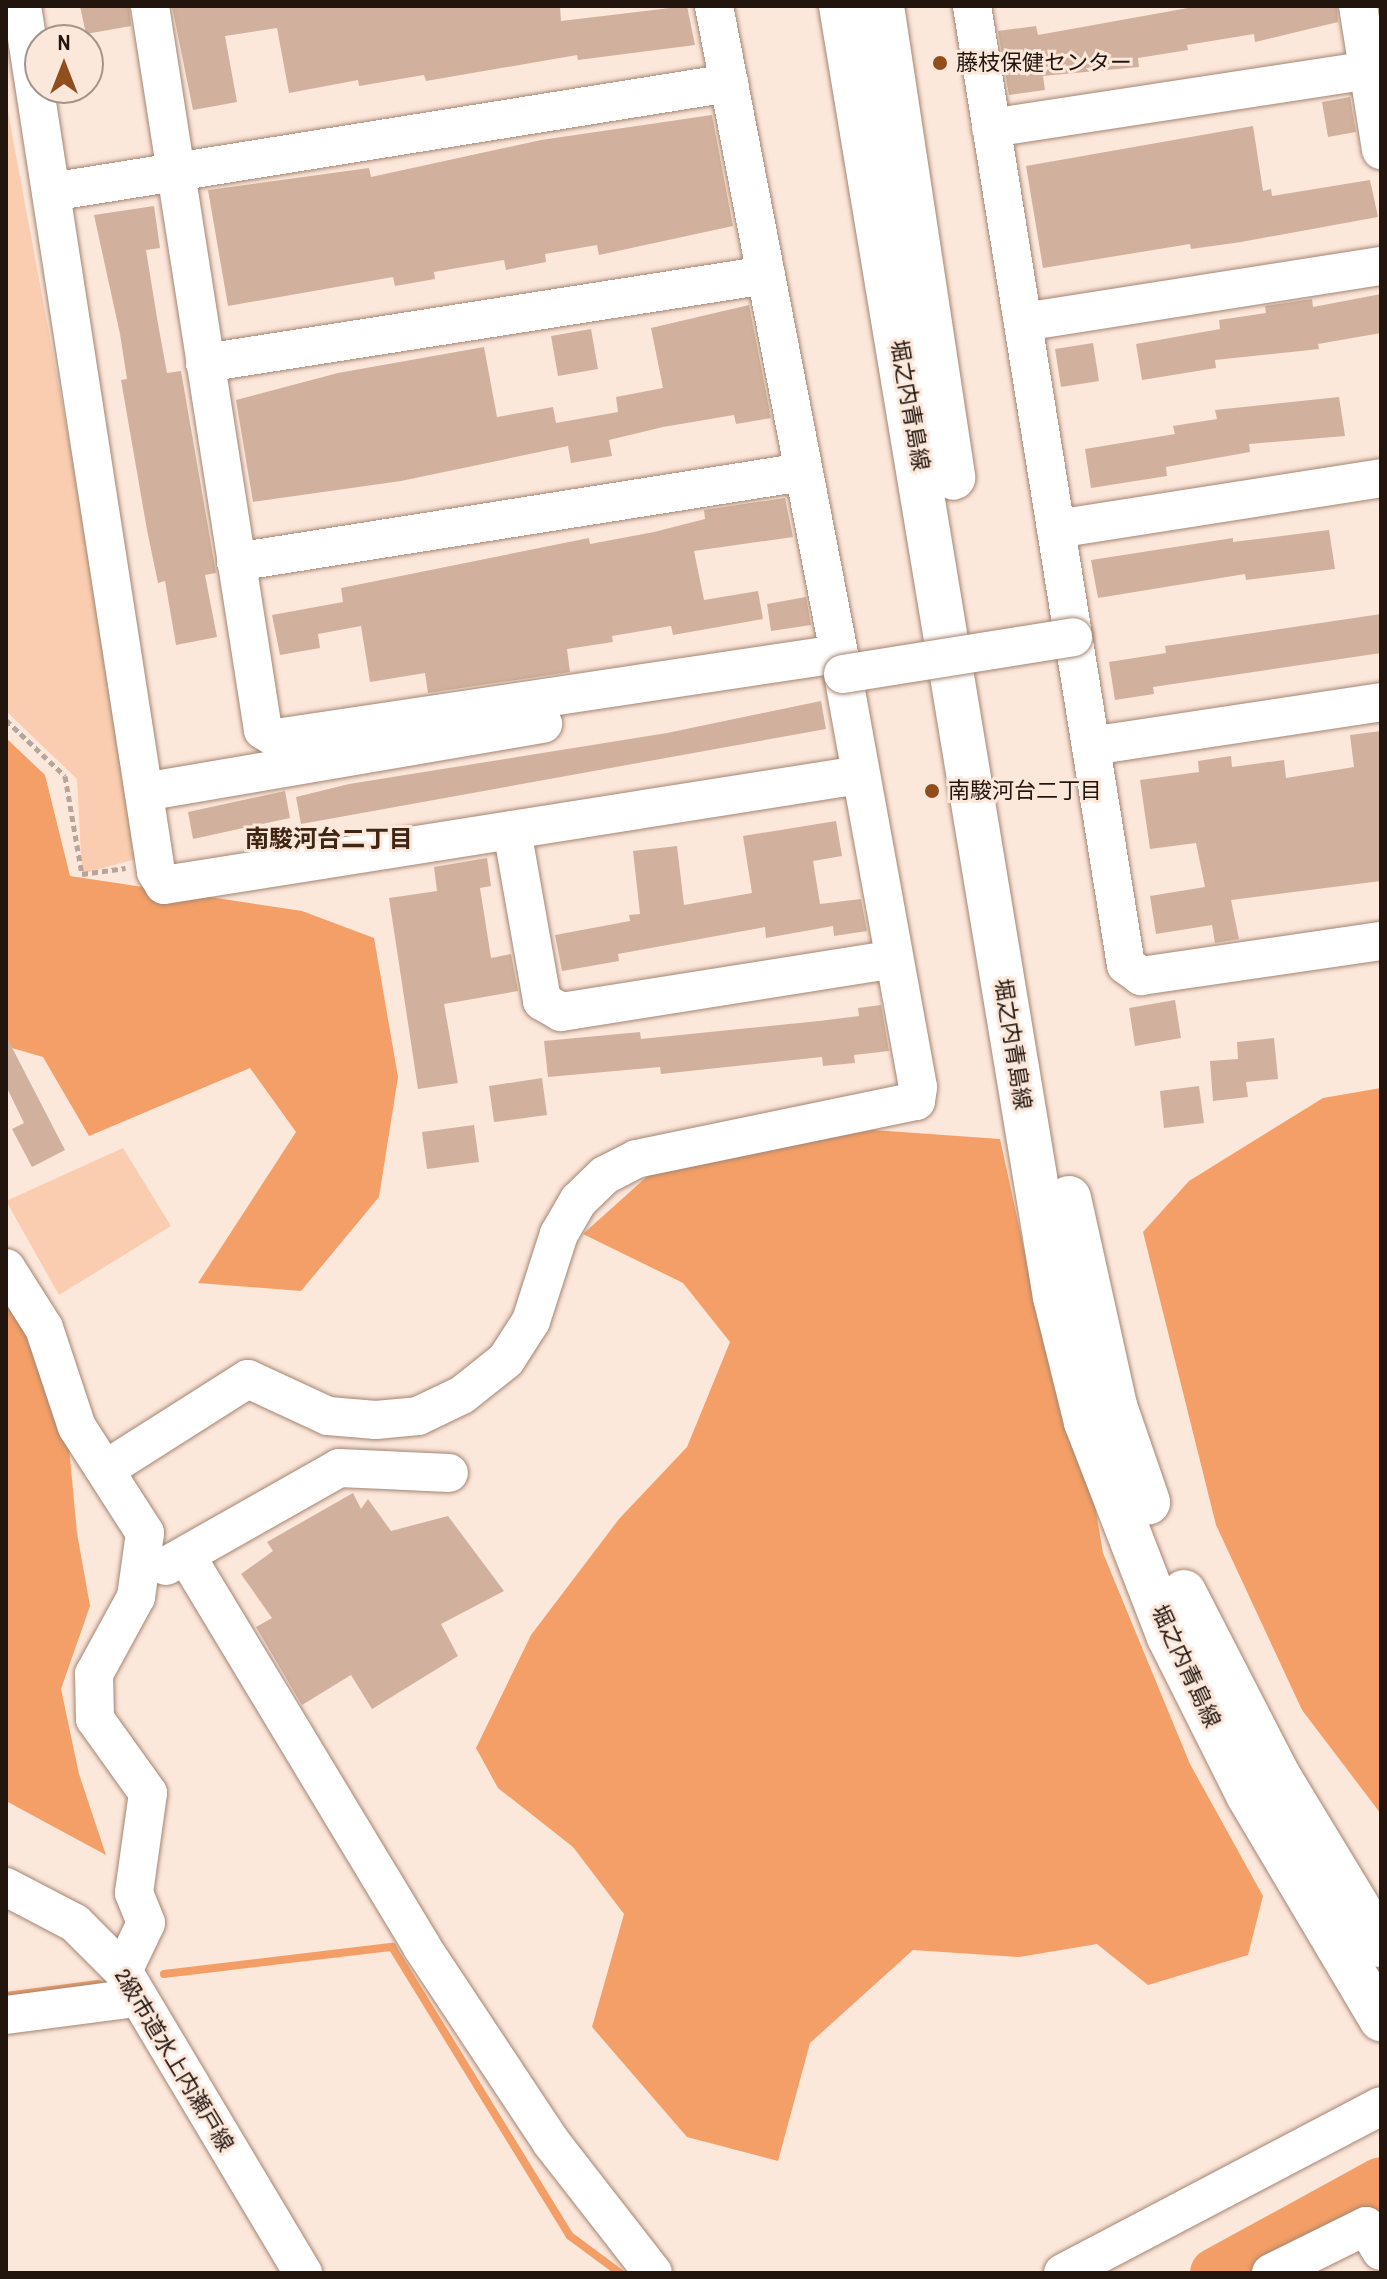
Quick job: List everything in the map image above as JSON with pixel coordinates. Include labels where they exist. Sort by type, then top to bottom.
[{"type":"main road","name":"堀之内青島線","points":[[841,6],[1055,1297],[1086,1422],[1182,1664],[1248,1795],[1381,2019]]},
{"type":"main road","name":"堀之内青島線","points":[[882,6],[1067,1186],[1115,1406],[1158,1531],[1200,1632],[1278,1775],[1381,1945]]},
{"type":"street","points":[[22,6],[155,864],[164,885],[859,775]]},
{"type":"street","points":[[150,6],[263,730],[276,738],[1073,637]]},
{"type":"street","points":[[106,1469],[248,1379],[328,1416],[376,1420],[418,1416],[462,1395],[506,1360],[531,1321],[559,1234],[579,1200],[605,1175],[636,1159],[916,1101],[918,1087],[841,664],[714,6]]},
{"type":"street","points":[[972,6],[1126,965],[1141,976],[1381,941]]},
{"type":"street","points":[[1358,6],[1381,150]]},
{"type":"street","points":[[991,128],[1368,70]]},
{"type":"street","points":[[51,192],[729,83]]},
{"type":"street","points":[[1023,322],[1381,266]]},
{"type":"street","points":[[205,363],[766,275]]},
{"type":"street","points":[[236,562],[803,472]]},
{"type":"street","points":[[1056,529],[1381,478]]},
{"type":"street","points":[[144,792],[841,664]]},
{"type":"street","points":[[1091,746],[1381,702]]},
{"type":"street","points":[[512,830],[542,1001],[561,1012],[894,959]]},
{"type":"street","points":[[6,1268],[44,1328],[77,1427],[145,1533],[136,1597],[94,1674],[95,1719],[148,1793],[134,1893],[146,1923],[130,1984],[6,2015]]},
{"type":"street","points":[[139,1580],[187,1557],[339,1468],[449,1473]]},
{"type":"street","points":[[187,1557],[422,1947],[551,2142],[653,2273]]},
{"type":"street","name":"2級市道水上内瀬戸線","points":[[6,1887],[75,1923],[130,1984],[303,2273]]},
{"type":"street","points":[[1063,2273],[1381,2106]]},
{"type":"street","points":[[1271,2273],[1366,2226],[1381,2251]]},
{"type":"path","points":[[6,720],[65,776],[82,874],[155,864]]},
{"type":"shaded area","points":[[6,101],[146,856],[82,874],[77,779],[6,711]]},
{"type":"shaded area","points":[[6,738],[45,775],[70,876],[302,911],[374,938],[398,1077],[379,1197],[301,1291],[198,1283],[296,1132],[250,1068],[89,1136],[43,1057],[12,1048],[6,1038]]},
{"type":"shaded area","points":[[1381,1088],[1381,1814],[1302,1710],[1216,1525],[1143,1232],[1189,1181],[1323,1098]]},
{"type":"shaded area","points":[[873,1130],[1000,1139],[1046,1351],[1088,1464],[1103,1553],[1190,1764],[1263,1896],[1248,1955],[1148,1985],[1097,1944],[1019,1957],[913,1950],[810,2043],[778,2161],[687,2137],[592,2027],[624,1914],[573,1847],[498,1788],[476,1748],[531,1635],[619,1519],[687,1447],[730,1342],[683,1283],[583,1234],[652,1172]]},
{"type":"shaded area","points":[[123,1148],[171,1226],[59,1295],[6,1201]]},
{"type":"shaded area","points":[[6,1244],[58,1330],[77,1533],[90,1606],[61,1689],[79,1774],[106,1855],[6,1801]]},
{"type":"building","points":[[80,6],[129,6],[131,26],[104,31],[104,24],[84,24]]},
{"type":"building","points":[[172,6],[560,6],[561,21],[687,6],[695,45],[578,60],[577,55],[426,81],[424,75],[359,86],[358,80],[289,93],[277,28],[225,36],[237,102],[193,110]]},
{"type":"building","points":[[1199,6],[1337,6],[1338,22],[1255,42],[1254,34],[1187,45],[1188,50],[1138,58],[1139,67],[1043,76],[1045,90],[1009,95],[998,31],[1036,26],[1038,35]]},
{"type":"building","points":[[1350,97],[1356,132],[1328,137],[1322,102]]},
{"type":"building","points":[[712,115],[733,226],[599,255],[597,245],[545,254],[546,262],[506,270],[504,260],[434,272],[435,279],[395,286],[393,277],[228,306],[208,190],[369,168],[371,177],[541,140]]},
{"type":"building","points":[[1253,126],[1263,191],[1271,189],[1272,196],[1370,180],[1378,217],[1241,242],[1191,249],[1190,244],[1043,268],[1026,166]]},
{"type":"building","points":[[154,206],[160,248],[146,250],[157,318],[167,373],[181,371],[216,573],[205,575],[217,637],[176,645],[165,581],[158,583],[147,530],[121,380],[127,379],[120,334],[94,215]]},
{"type":"building","points":[[1381,294],[1381,333],[1318,344],[1319,349],[1215,360],[1216,368],[1142,380],[1136,344],[1220,329],[1219,320],[1266,313],[1265,306],[1312,299],[1313,307]]},
{"type":"building","points":[[749,305],[771,418],[736,424],[734,415],[663,427],[609,440],[612,456],[571,463],[568,446],[401,481],[253,502],[236,400],[338,373],[484,347],[497,417],[553,407],[556,423],[618,412],[616,397],[663,388],[651,328]]},
{"type":"building","points":[[591,329],[598,369],[558,376],[551,336]]},
{"type":"building","points":[[1093,343],[1099,381],[1061,387],[1055,349]]},
{"type":"building","points":[[1339,397],[1345,436],[1249,444],[1250,452],[1166,467],[1167,476],[1091,488],[1085,449],[1175,434],[1173,426],[1217,419],[1215,410]]},
{"type":"building","points":[[785,498],[793,537],[694,551],[704,600],[758,591],[763,619],[673,635],[671,626],[612,636],[613,642],[567,649],[570,672],[428,693],[425,673],[370,682],[361,626],[318,634],[320,648],[280,655],[272,615],[343,602],[341,588],[589,538],[590,544],[654,532],[705,519],[704,510]]},
{"type":"building","points":[[1329,530],[1335,569],[1246,580],[1245,574],[1098,598],[1091,560],[1233,538],[1233,542]]},
{"type":"building","points":[[806,597],[811,625],[771,631],[767,604]]},
{"type":"building","points":[[1381,614],[1381,653],[1153,687],[1154,694],[1115,700],[1109,662],[1166,653],[1165,646]]},
{"type":"building","points":[[821,701],[826,729],[301,824],[296,797],[349,784],[667,733]]},
{"type":"building","points":[[1381,731],[1381,881],[1231,900],[1239,939],[1215,943],[1212,925],[1156,934],[1150,896],[1205,887],[1196,843],[1150,849],[1140,780],[1199,772],[1198,761],[1231,756],[1232,767],[1284,760],[1286,778],[1354,767],[1350,735]]},
{"type":"building","points":[[285,791],[290,818],[193,839],[188,812]]},
{"type":"building","points":[[836,821],[842,856],[813,861],[820,904],[861,899],[867,931],[834,936],[833,926],[766,938],[765,927],[618,954],[619,961],[562,971],[555,935],[630,921],[629,915],[640,914],[633,851],[677,846],[684,905],[752,893],[743,836]]},
{"type":"building","points":[[487,858],[491,886],[480,888],[491,958],[511,954],[518,991],[444,1004],[458,1083],[418,1089],[389,898],[437,891],[434,867]]},
{"type":"building","points":[[1175,1000],[1181,1038],[1135,1046],[1129,1008]]},
{"type":"building","points":[[881,1005],[889,1051],[854,1055],[855,1063],[823,1066],[822,1057],[661,1074],[660,1067],[548,1077],[544,1041],[640,1032],[641,1039],[819,1021],[859,1016],[858,1008]]},
{"type":"building","points":[[6,1036],[65,1150],[32,1167],[12,1129],[24,1123],[6,1086]]},
{"type":"building","points":[[1274,1038],[1278,1079],[1246,1082],[1248,1097],[1213,1101],[1210,1061],[1238,1059],[1237,1042]]},
{"type":"building","points":[[542,1078],[547,1115],[494,1122],[489,1086]]},
{"type":"building","points":[[1199,1086],[1204,1123],[1164,1128],[1160,1091]]},
{"type":"building","points":[[474,1125],[479,1162],[427,1169],[422,1132]]},
{"type":"building","points":[[353,1493],[361,1509],[368,1499],[391,1531],[448,1516],[504,1591],[441,1624],[458,1656],[372,1709],[351,1675],[302,1705],[256,1627],[272,1618],[241,1574],[273,1551],[267,1542]]},
{"type":"waterway","points":[[164,1974],[392,1947],[570,2236],[620,2273]]},
{"type":"waterway","points":[[6,1996],[98,1984]]},
{"type":"waterway","points":[[1215,2273],[1381,2182]]},
{"type":"place","name":"藤枝保健センター","points":[[940,63]]},
{"type":"place","name":"南駿河台二丁目","points":[[932,791]]},
{"type":"district","name":"南駿河台二丁目","points":[[329,839]]}]
